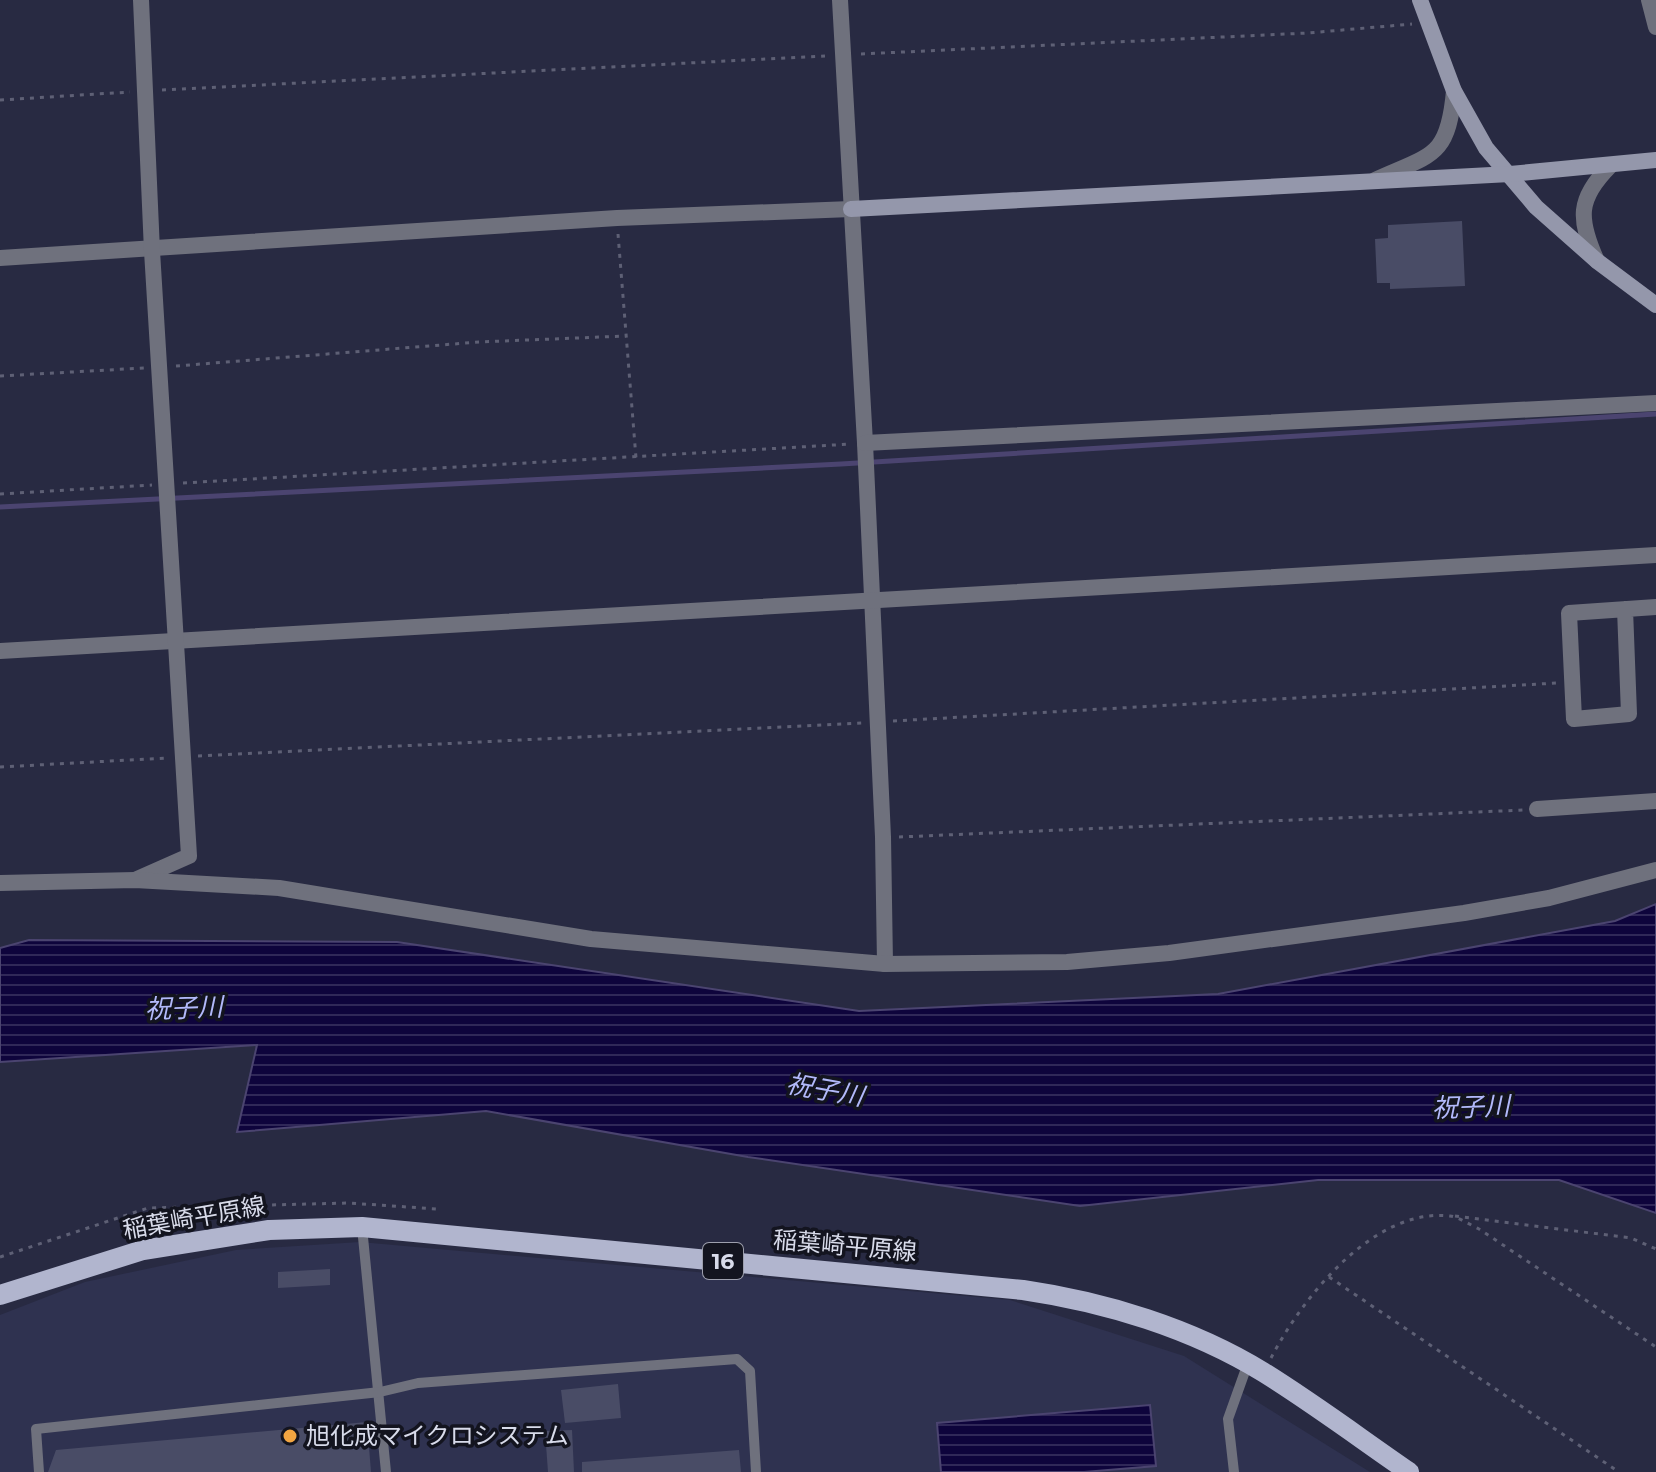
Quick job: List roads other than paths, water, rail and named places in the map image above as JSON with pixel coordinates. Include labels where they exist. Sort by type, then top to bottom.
[{"type":"main road","name":"稲葉崎平原線","points":[[0,1295],[158,1247],[269,1230],[362,1227],[1067,1296],[1147,1320],[1256,1368],[1409,1472]]},
{"type":"street","points":[[135,880],[189,856],[152,251],[141,0]]},
{"type":"street","points":[[840,0],[865,446],[883,837],[885,964]]},
{"type":"street","points":[[1420,0],[1454,91],[1486,148],[1536,207],[1597,261],[1656,305]]},
{"type":"street","points":[[1649,0],[1656,27]]},
{"type":"street","points":[[1375,180],[1435,152],[1444,142],[1450,128],[1454,91]]},
{"type":"street","points":[[0,258],[152,251],[617,218],[851,209],[1510,174],[1656,160]]},
{"type":"street","points":[[1597,261],[1585,235],[1585,198],[1610,166]]},
{"type":"street","points":[[865,446],[1656,403]]},
{"type":"street","points":[[0,651],[1656,555]]},
{"type":"street","points":[[1625,609],[1629,714],[1574,719],[1569,613],[1625,609],[1656,607]]},
{"type":"street","points":[[1537,809],[1656,801]]},
{"type":"street","points":[[0,883],[135,880],[279,888],[591,939],[885,964],[1067,962],[1169,953],[1464,913],[1549,898],[1656,870]]},
{"type":"lane","points":[[362,1227],[386,1472]]},
{"type":"lane","points":[[39,1472],[36,1429],[380,1392],[418,1383],[737,1359],[750,1371],[756,1472]]},
{"type":"lane","points":[[1234,1472],[1228,1419],[1256,1368]]},
{"type":"water","name":"祝子川","points":[[1656,904],[1656,1213],[1559,1180],[1318,1180],[1080,1206],[748,1157],[486,1111],[237,1132],[257,1045],[0,1062],[0,948],[29,940],[397,942],[859,1011],[1218,994],[1615,921]]},
{"type":"water","points":[[1150,1405],[1156,1466],[1084,1472],[941,1472],[937,1423]]},
{"type":"waterway","points":[[0,507],[841,464],[1656,414]]},
{"type":"place","name":"旭化成マイクロシステム","points":[[290,1436]]}]
